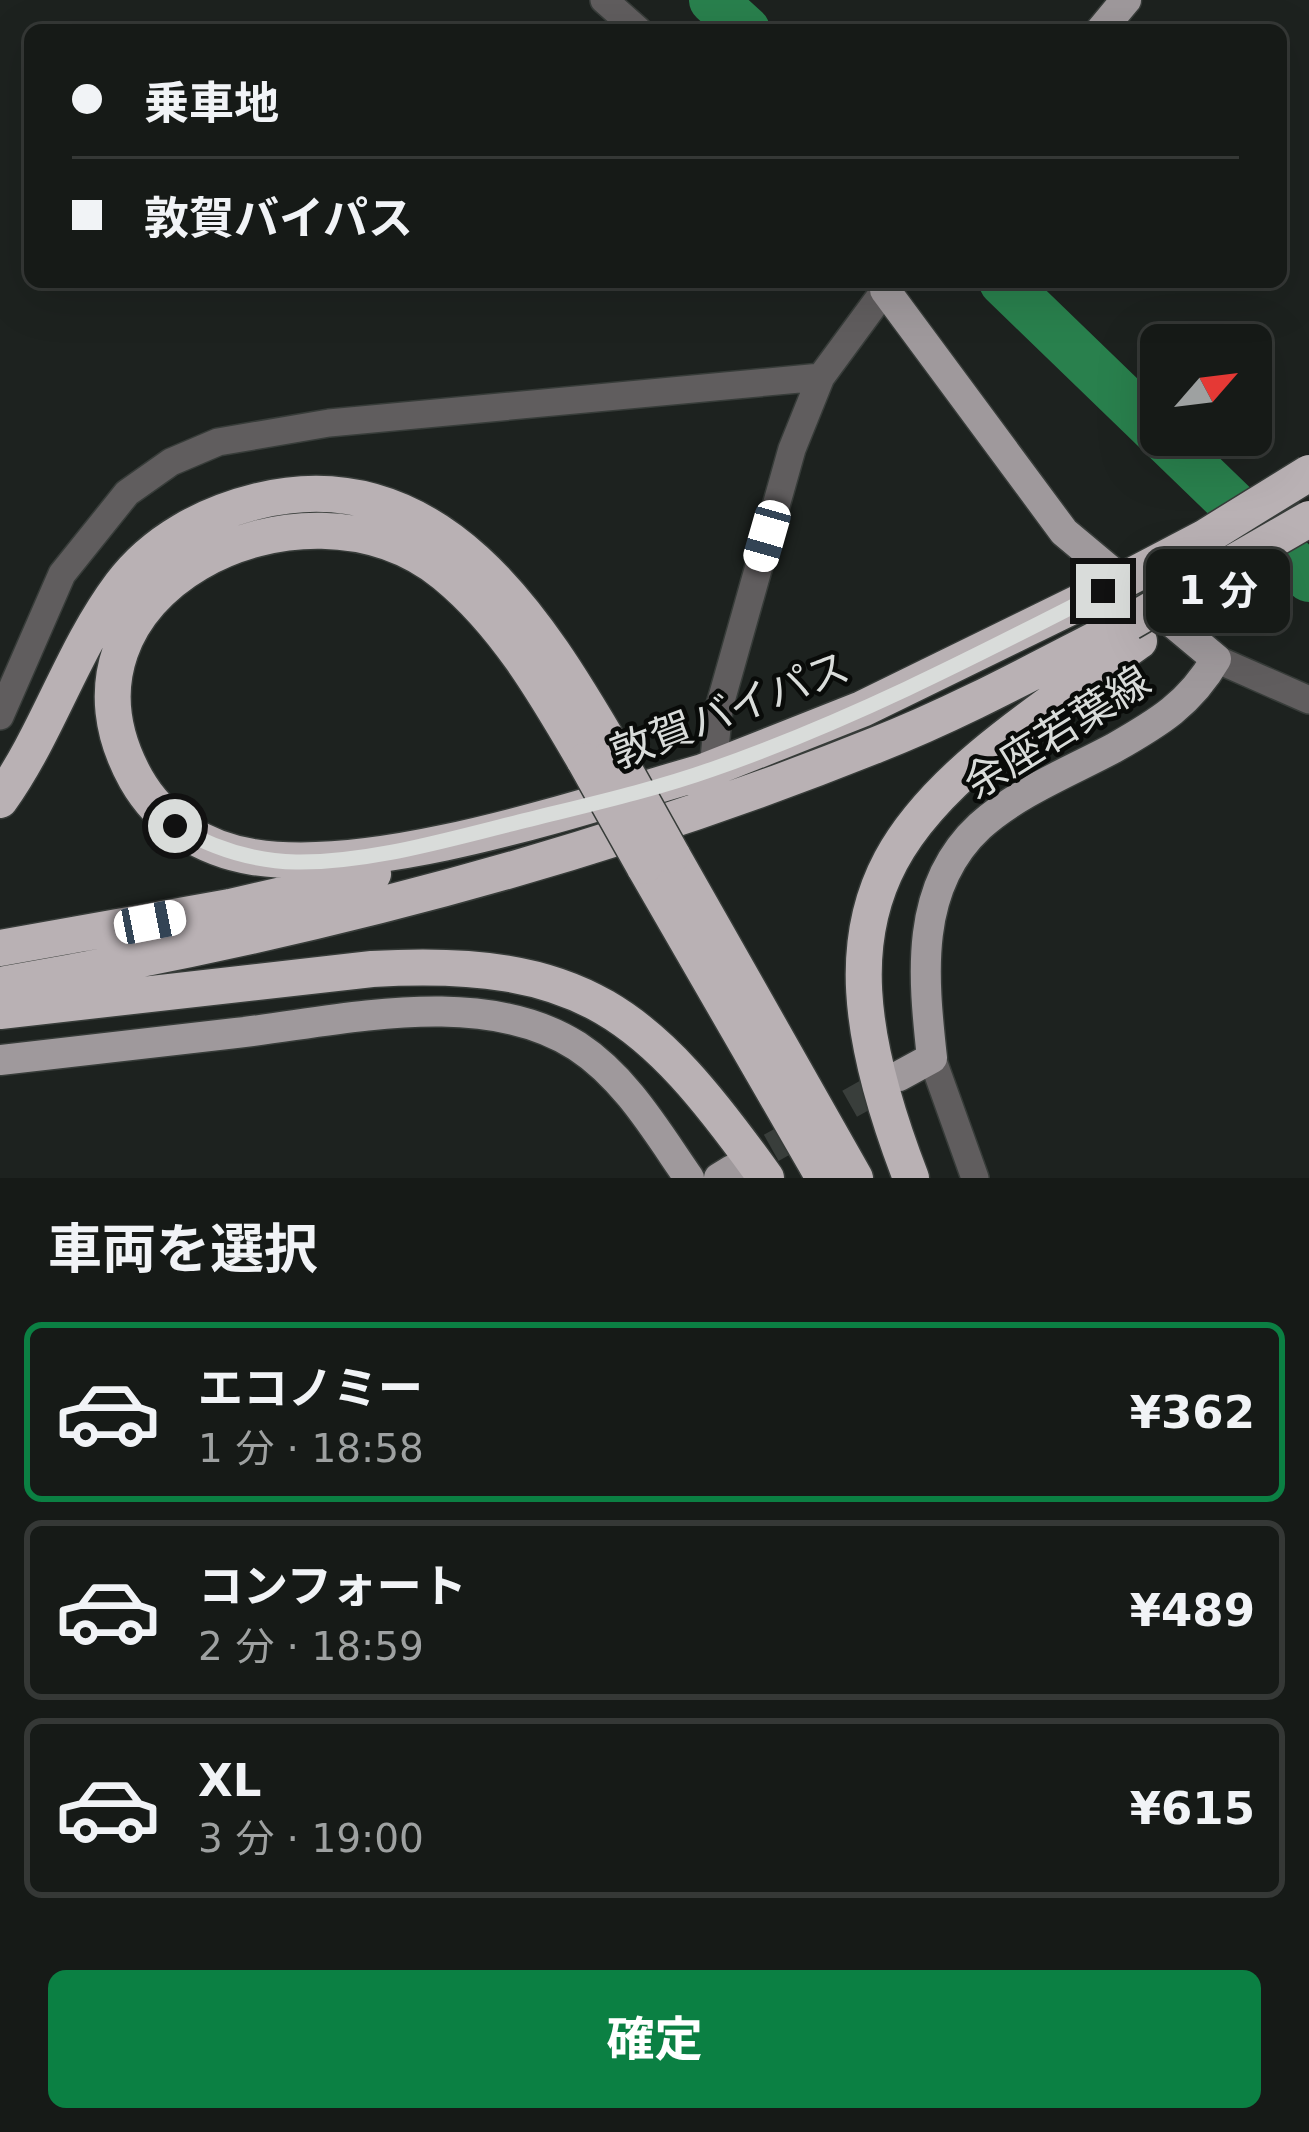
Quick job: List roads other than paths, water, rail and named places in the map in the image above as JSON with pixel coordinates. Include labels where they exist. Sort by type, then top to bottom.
[{"type":"highway","name":"敦賀バイパス","points":[[0,948],[230,908],[358,878],[583,815],[713,769],[862,709],[1103,591],[1204,538],[1309,473]]},
{"type":"highway","points":[[0,800],[28,755],[77,652],[122,583],[154,550],[190,525],[281,495],[330,495],[378,503],[429,524],[508,590],[545,639],[600,757],[824,1178]]},
{"type":"highway","name":"敦賀バイパス","points":[[0,985],[230,944],[599,848],[881,744],[1134,632],[1309,519]]},
{"type":"highway","points":[[600,757],[551,702],[479,604],[441,571],[404,548],[363,535],[322,528],[281,531],[240,541],[201,560],[171,581],[145,609],[126,639],[116,670],[112,700],[116,734],[147,799],[175,826],[206,844],[248,856],[295,862],[348,858],[470,835],[713,769]]},
{"type":"highway","points":[[911,1178],[884,1105],[862,1003],[870,912],[903,836],[957,774],[1134,632],[1309,534]]},
{"type":"highway","points":[[658,861],[855,1178]]},
{"type":"highway","points":[[0,1011],[372,969],[431,966],[525,976],[570,990],[649,1036],[684,1069],[739,1175]]},
{"type":"main road","points":[[1106,24],[1126,0]]},
{"type":"main road","name":"余座若葉線","points":[[887,288],[1064,532],[1216,659],[1201,685],[1173,713],[983,823],[967,840],[942,878],[928,919],[924,978],[932,1058]]},
{"type":"main road","points":[[0,1060],[399,1015],[503,1018],[545,1030],[605,1068],[638,1103],[689,1178]]},
{"type":"main road","points":[[899,1076],[932,1058]]},
{"type":"street","points":[[604,0],[631,24]]},
{"type":"street","points":[[713,769],[719,708],[792,449],[821,377],[883,288]]},
{"type":"street","points":[[0,716],[40,617],[75,558],[127,493],[171,462],[218,442],[329,423],[821,377]]},
{"type":"street","points":[[1216,659],[1309,700]]},
{"type":"street","points":[[932,1058],[975,1178]]},
{"type":"waterway","points":[[713,0],[739,24]]},
{"type":"waterway","points":[[1009,288],[1309,578]]},
{"type":"tunnel","points":[[732,1170],[899,1076]]}]
